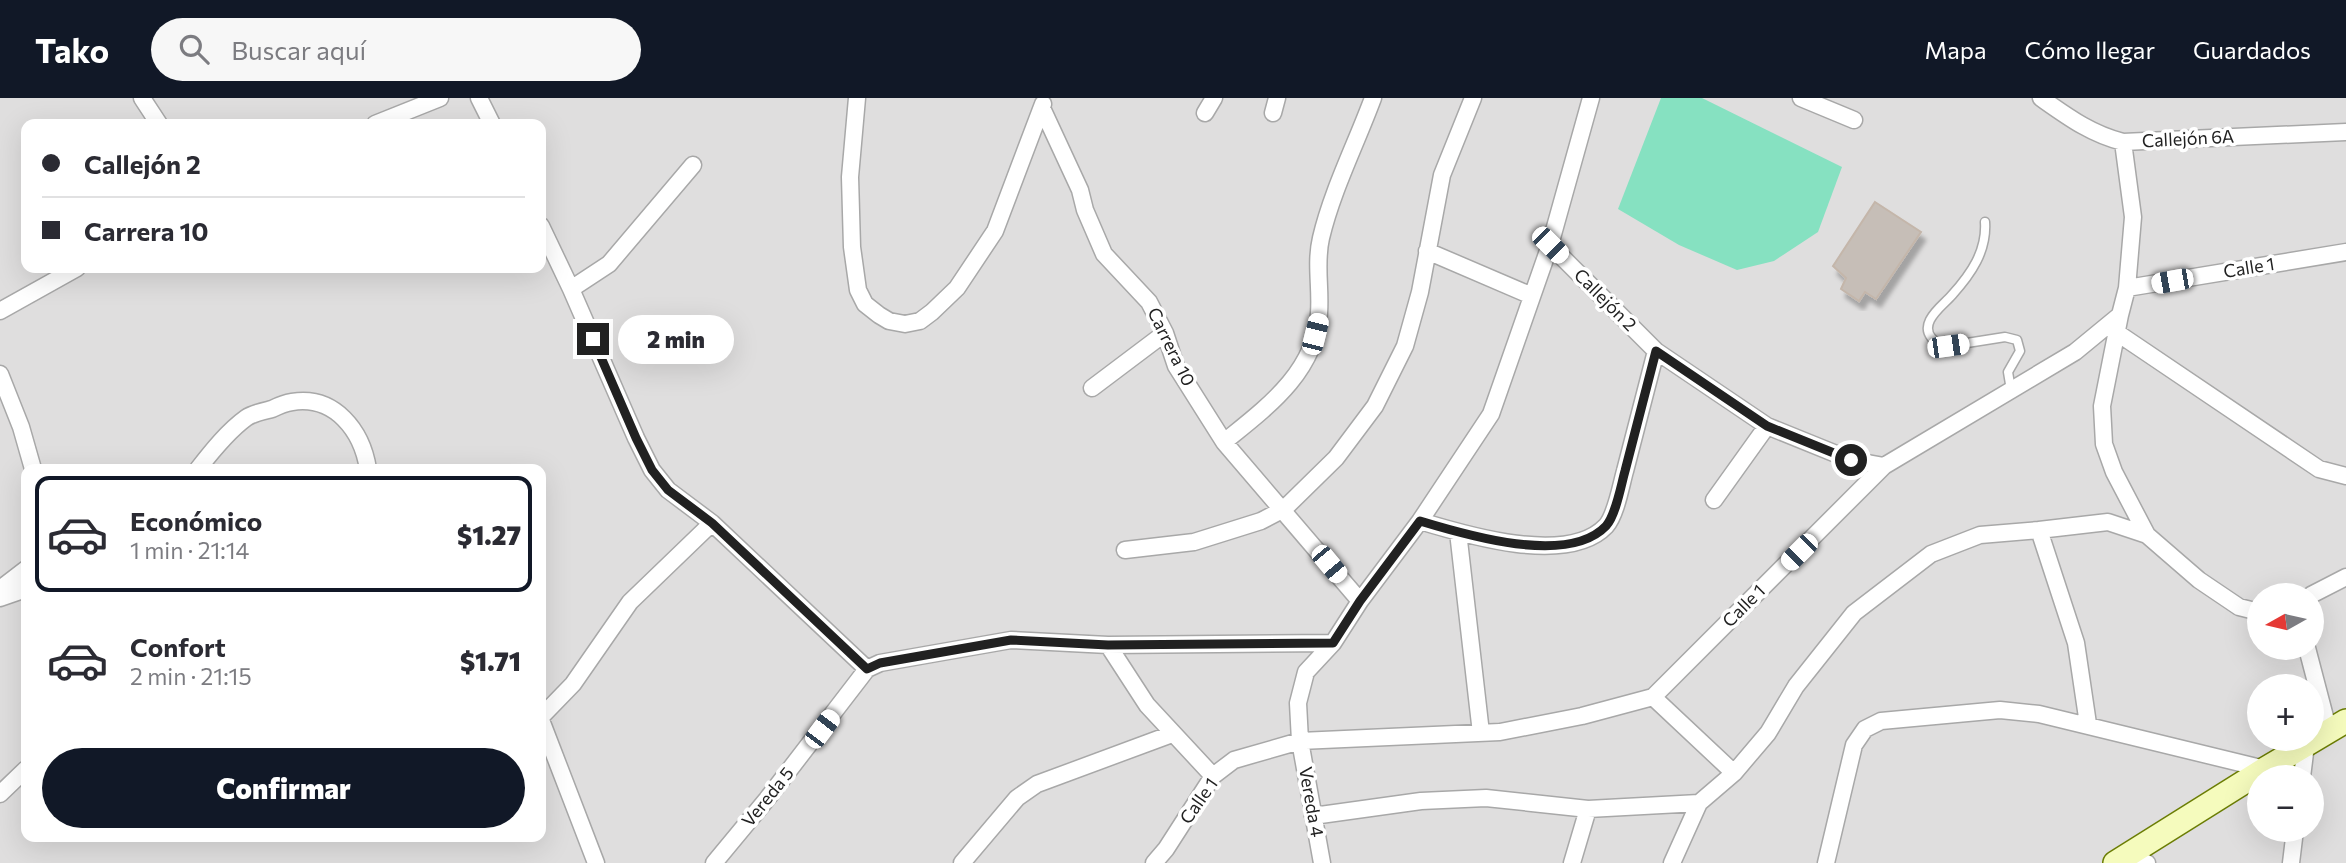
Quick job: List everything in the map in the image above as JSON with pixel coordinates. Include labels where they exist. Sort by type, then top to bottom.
[{"type":"main road","points":[[2271,765],[2296,751]]},
{"type":"main road","points":[[2120,859],[2247,780]]},
{"type":"street","points":[[142,98],[156,119]]},
{"type":"street","points":[[388,119],[440,98]]},
{"type":"street","points":[[479,98],[490,119]]},
{"type":"street","points":[[857,98],[850,177],[852,247],[858,290],[865,304],[879,315],[889,321],[905,324],[920,321],[957,288],[995,231],[1043,103]]},
{"type":"street","points":[[1205,113],[1214,98]]},
{"type":"street","points":[[1224,442],[1291,383],[1310,352],[1319,315],[1318,250],[1325,223],[1373,98]]},
{"type":"street","points":[[1125,550],[1194,542],[1227,533],[1284,509],[1336,458],[1375,406],[1405,346],[1420,292],[1442,175],[1473,98]]},
{"type":"street","name":"Vereda 4","points":[[1322,863],[1300,741],[1298,703],[1306,672],[1333,643],[1360,601],[1420,521],[1490,414],[1550,245],[1591,98]]},
{"type":"street","points":[[1801,98],[1854,120]]},
{"type":"street","name":"Callejón 6A","points":[[2041,98],[2083,127],[2102,137],[2123,142],[2346,131]]},
{"type":"street","name":"Carrera 10","points":[[1043,103],[1104,254],[1149,302],[1165,333],[1176,366],[1224,442],[1360,601]]},
{"type":"street","points":[[2123,142],[2133,217],[2127,289],[2102,406],[2104,444],[2114,472],[2147,535],[2199,580],[2229,601],[2247,609]]},
{"type":"street","points":[[571,289],[609,264],[693,165]]},
{"type":"street","points":[[546,236],[652,470],[668,490],[712,523],[867,669],[880,663],[1011,640],[1108,645],[1333,643]]},
{"type":"street","name":"Callejón 2","points":[[1550,245],[1656,351],[1767,426],[1851,460],[1884,466]]},
{"type":"street","points":[[1427,250],[1532,296]]},
{"type":"street","name":"Calle 1","points":[[2127,289],[2346,252]]},
{"type":"street","points":[[0,311],[68,273]]},
{"type":"street","name":"Calle 1","points":[[1154,863],[1213,776],[1234,760],[1300,741],[1481,733],[1582,716],[1653,697],[1884,466],[2075,352],[2120,315]]},
{"type":"street","points":[[2116,332],[2319,469],[2346,476]]},
{"type":"street","points":[[1092,388],[1165,333]]},
{"type":"street","points":[[1420,521],[1458,532],[1524,544],[1560,546],[1589,538],[1607,525],[1617,500],[1656,351]]},
{"type":"street","points":[[0,374],[22,427],[32,464]]},
{"type":"street","points":[[202,464],[248,416],[292,402],[302,402],[333,408],[350,425],[365,449],[367,464]]},
{"type":"street","points":[[1714,500],[1767,426]]},
{"type":"street","points":[[1672,863],[1699,803],[1734,773],[1768,733],[1796,686],[1854,613],[1931,554],[1980,535],[2108,522],[2147,535]]},
{"type":"street","points":[[546,714],[573,684],[630,602],[712,523]]},
{"type":"street","points":[[2039,530],[2076,643],[2088,724]]},
{"type":"street","points":[[1458,532],[1481,733]]},
{"type":"street","points":[[0,589],[21,573]]},
{"type":"street","points":[[2324,588],[2346,577]]},
{"type":"street","points":[[0,598],[21,591]]},
{"type":"street","points":[[1108,645],[1147,705],[1171,734],[1213,776]]},
{"type":"street","points":[[2312,660],[2338,726]]},
{"type":"street","name":"Vereda 5","points":[[714,863],[867,669]]},
{"type":"street","points":[[1653,697],[1734,773]]},
{"type":"street","points":[[1826,863],[1832,848],[1847,767],[1854,745],[1865,729],[1881,721],[2000,709],[2088,724],[2248,765]]},
{"type":"street","points":[[546,732],[596,863]]},
{"type":"street","points":[[962,863],[1017,798],[1037,784],[1171,734]]},
{"type":"street","points":[[0,794],[21,774]]},
{"type":"street","points":[[1313,816],[1421,801],[1486,798],[1588,809],[1699,803]]},
{"type":"street","points":[[1572,863],[1588,809]]},
{"type":"street","points":[[2291,863],[2294,842]]},
{"type":"street","points":[[2120,859],[2147,863]]},
{"type":"lane","points":[[1985,222],[1986,237],[1981,254],[1952,295],[1931,318],[1928,332],[1932,340],[1939,345],[1948,346],[2005,337],[2018,340],[2020,351],[2008,372],[2011,390]]},
{"type":"shaded area","points":[[0,98],[2346,98],[2346,863],[0,863]]},
{"type":"green space","points":[[1661,98],[1702,98],[1842,167],[1818,232],[1774,261],[1737,270],[1679,245],[1618,209]]},
{"type":"building","points":[[1875,202],[1921,232],[1876,299],[1865,292],[1859,301],[1841,289],[1846,278],[1833,266]]},
{"type":"route","points":[[593,339],[636,438],[652,470],[668,490],[712,523],[867,669],[880,663],[1011,640],[1108,645],[1333,643],[1360,601],[1420,521],[1458,532],[1524,544],[1560,546],[1589,538],[1607,525],[1617,500],[1656,351],[1767,426],[1851,460]]}]
